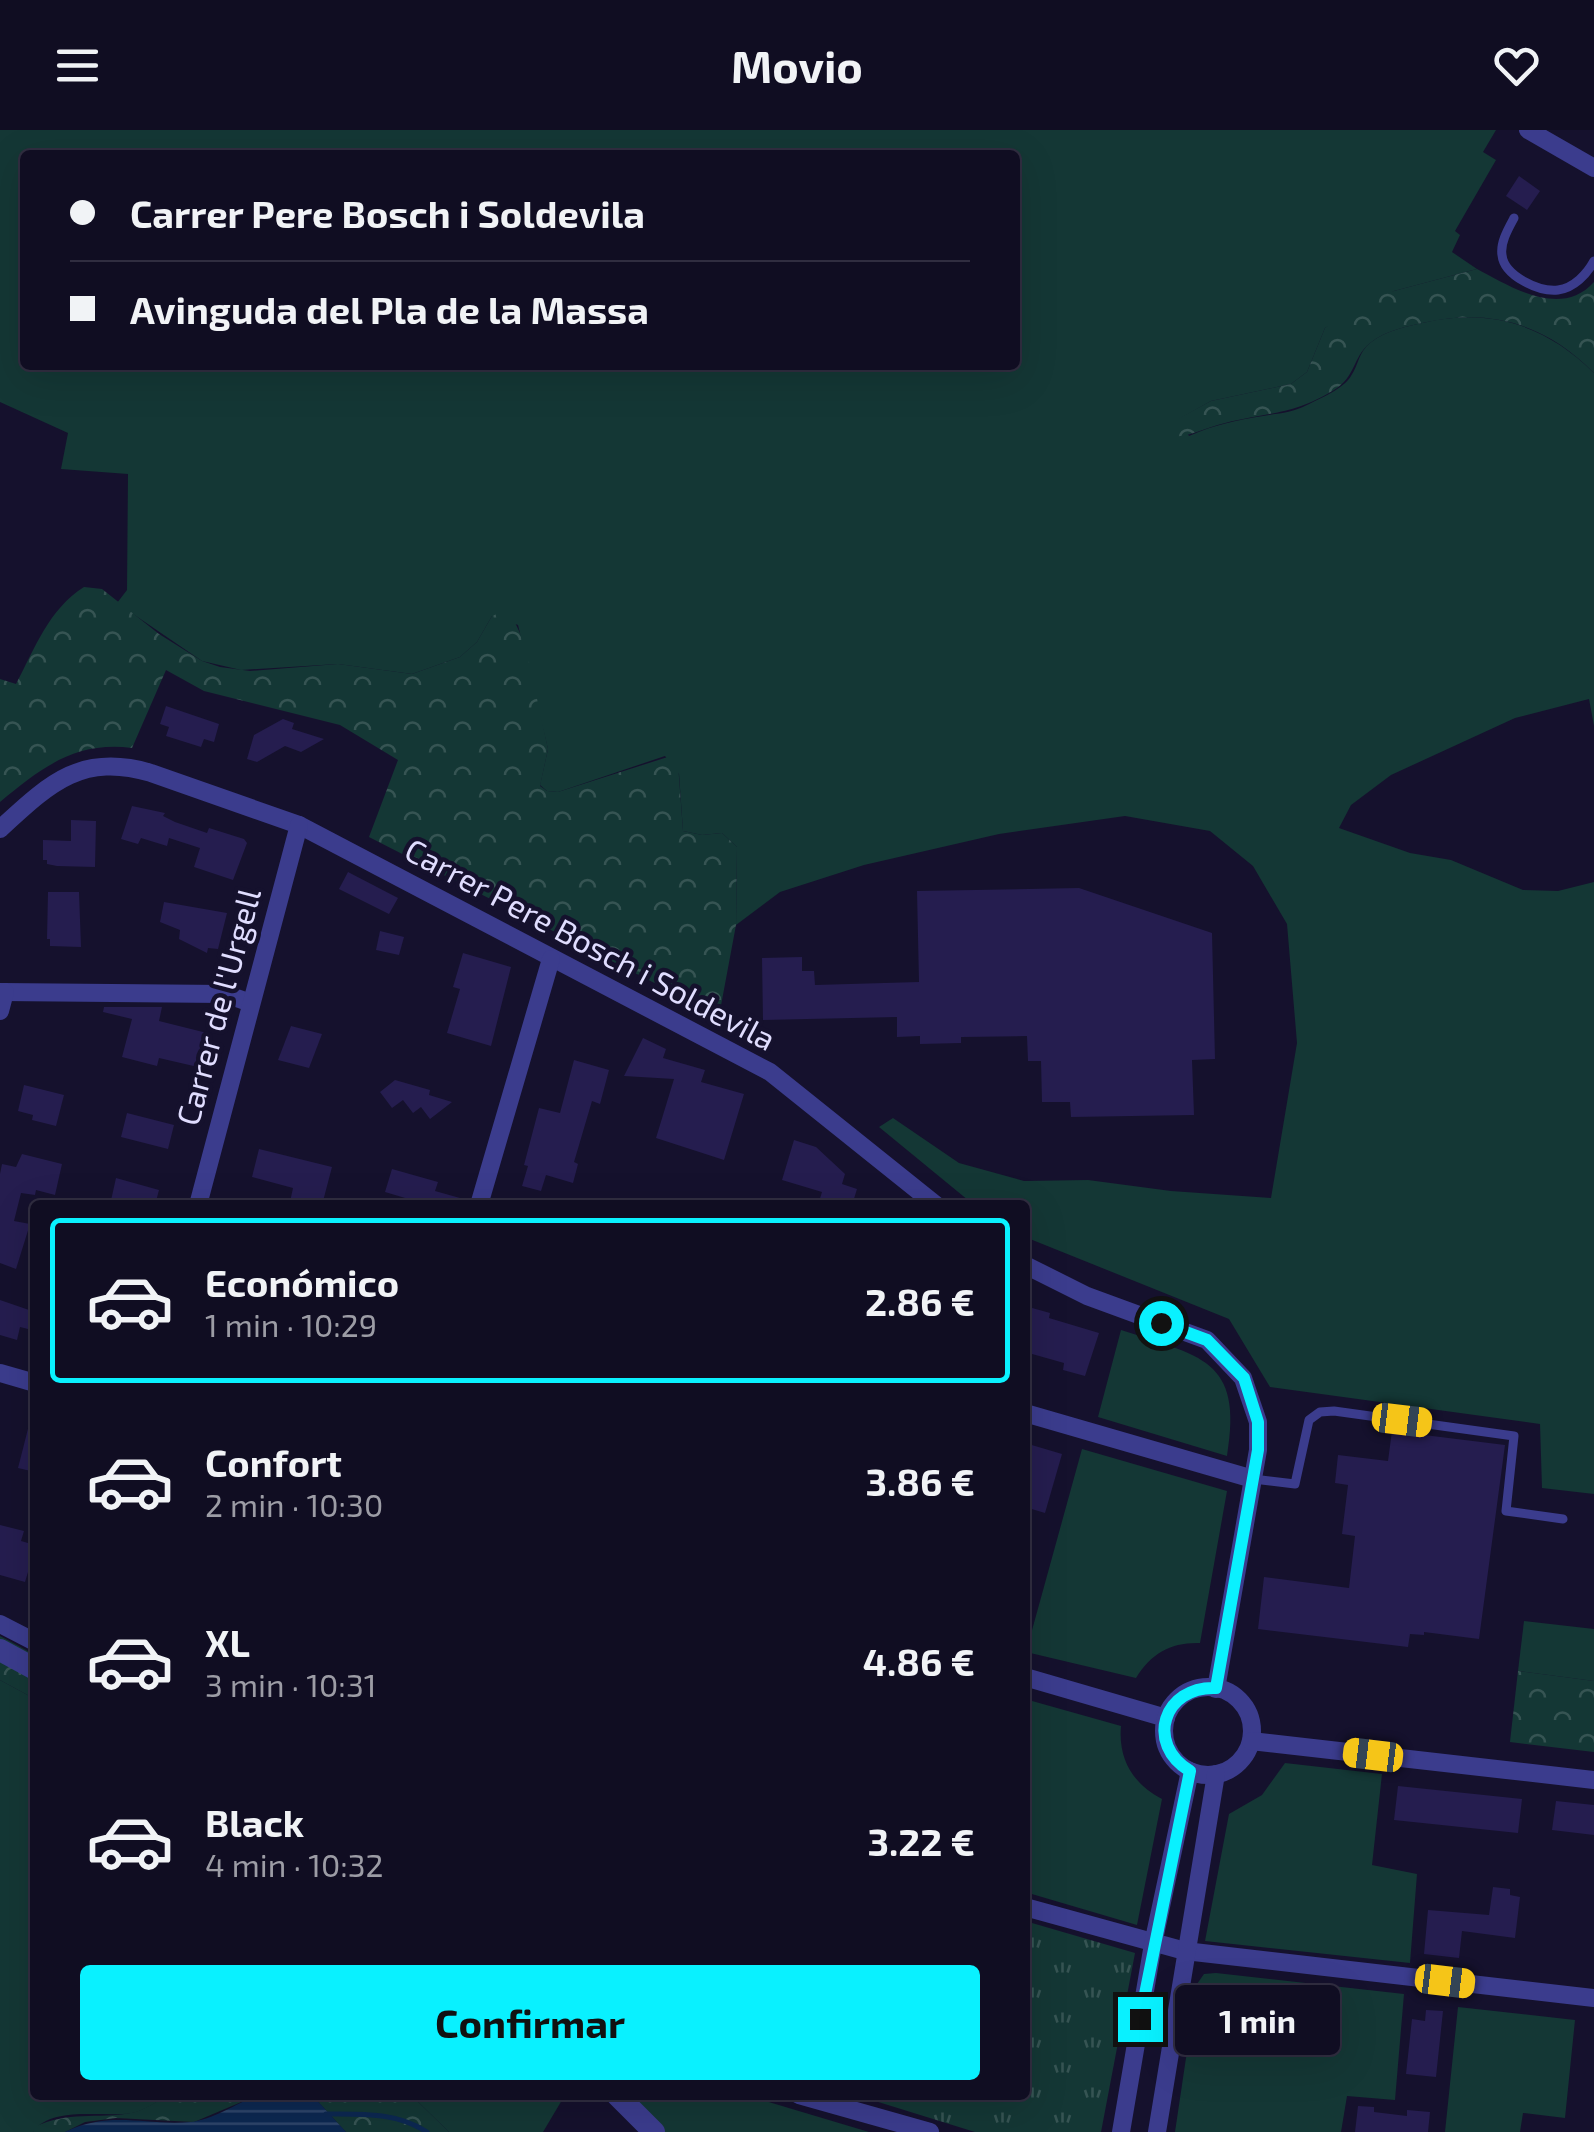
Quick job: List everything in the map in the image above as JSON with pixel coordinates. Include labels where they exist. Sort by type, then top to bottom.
[{"type":"street","points":[[1528,130],[1594,168]]},
{"type":"street","name":"Carrer Pere Bosch i Soldevila","points":[[0,829],[47,790],[89,766],[129,766],[298,825],[770,1072],[930,1200]]},
{"type":"street","name":"Carrer de l'Urgell","points":[[199,1200],[298,825]]},
{"type":"street","points":[[479,1200],[551,959]]},
{"type":"street","points":[[0,1012],[2,992],[225,994],[252,1003]]},
{"type":"street","points":[[1030,1268],[1087,1296],[1207,1340],[1244,1378],[1258,1422],[1258,1450],[1216,1688]]},
{"type":"street","points":[[0,1373],[30,1382]]},
{"type":"street","points":[[1030,1414],[1253,1479]]},
{"type":"street","points":[[0,1624],[30,1639]]},
{"type":"street","points":[[0,1650],[30,1665]]},
{"type":"street","points":[[1030,1678],[1166,1718]]},
{"type":"street","points":[[1200,1688],[1216,1688],[1232,1695],[1244,1708],[1251,1724],[1251,1741],[1238,1763],[1216,1774],[1190,1771],[1168,1749],[1166,1718],[1186,1694],[1200,1688]]},
{"type":"street","points":[[1251,1741],[1594,1780]]},
{"type":"street","points":[[1120,2132],[1153,1944],[1190,1771]]},
{"type":"street","points":[[1157,2132],[1216,1774]]},
{"type":"street","points":[[1030,1907],[1185,1951],[1594,1998]]},
{"type":"street","points":[[621,2100],[654,2132]]},
{"type":"street","points":[[817,2100],[930,2132]]},
{"type":"lane","points":[[1514,218],[1502,244],[1502,259],[1524,281],[1538,288],[1559,290],[1576,283],[1594,261]]},
{"type":"lane","points":[[1253,1479],[1295,1484],[1309,1420],[1320,1412],[1334,1411],[1514,1436],[1506,1511],[1563,1518]]},
{"type":"green space","points":[[0,130],[1496,130],[1483,152],[1496,160],[1455,231],[1460,235],[1452,252],[1477,269],[1394,291],[1325,328],[1307,372],[1291,384],[1211,401],[1179,419],[1189,436],[1225,423],[1296,410],[1343,385],[1363,351],[1376,339],[1405,327],[1451,318],[1496,320],[1538,333],[1594,373],[1594,726],[1589,699],[1515,718],[1391,775],[1351,805],[1339,828],[1410,853],[1451,860],[1523,890],[1558,891],[1594,882],[1594,1494],[1542,1488],[1540,1424],[1270,1387],[1229,1319],[1030,1239],[1030,1200],[968,1200],[879,1127],[893,1118],[959,1163],[1024,1181],[1088,1180],[1271,1198],[1297,1043],[1287,924],[1253,866],[1210,831],[1125,816],[999,834],[864,865],[780,892],[736,925],[737,847],[722,833],[702,835],[683,831],[679,774],[665,756],[558,792],[547,791],[540,785],[548,749],[518,625],[492,616],[477,642],[460,657],[412,674],[338,664],[241,670],[202,661],[117,603],[127,590],[128,474],[61,469],[68,433],[0,402]]},
{"type":"green space","points":[[1477,269],[1520,291],[1551,299],[1581,293],[1594,282],[1594,373],[1576,356],[1538,332],[1496,319],[1451,318],[1405,327],[1376,339],[1364,349],[1341,385],[1306,404],[1180,436],[1152,433],[1211,401],[1291,384],[1307,372],[1325,328],[1357,305],[1375,296]]},
{"type":"green space","points":[[84,587],[102,589],[159,634],[202,661],[250,671],[338,664],[412,674],[460,657],[477,642],[492,616],[502,612],[512,616],[525,644],[548,749],[540,786],[558,792],[674,755],[683,831],[702,835],[722,833],[737,847],[736,925],[719,1016],[369,837],[398,760],[340,725],[204,691],[166,670],[132,748],[94,749],[61,759],[0,802],[0,679],[16,684],[52,618]]},
{"type":"green space","points":[[1121,1330],[1193,1355],[1210,1366],[1229,1399],[1227,1456],[1098,1417]]},
{"type":"green space","points":[[1082,1449],[1227,1491],[1200,1643],[1163,1651],[1136,1678],[1030,1653],[1030,1638]]},
{"type":"green space","points":[[1524,1621],[1594,1629],[1594,1681],[1518,1671]]},
{"type":"green space","points":[[0,1636],[30,1652],[30,1696],[0,1680]]},
{"type":"green space","points":[[1518,1671],[1594,1681],[1594,1752],[1510,1742]]},
{"type":"green space","points":[[0,1680],[30,1696],[30,2100],[160,2100],[132,2113],[65,2115],[33,2132],[0,2132]]},
{"type":"green space","points":[[1030,1700],[1121,1726],[1122,1749],[1135,1778],[1162,1799],[1137,1925],[1030,1893]]},
{"type":"green space","points":[[1285,1763],[1382,1774],[1372,1865],[1417,1874],[1410,1963],[1205,1941],[1229,1814],[1262,1795]]},
{"type":"green space","points":[[1030,1922],[1135,1953],[1101,2132],[975,2132],[872,2100],[1030,2100]]},
{"type":"green space","points":[[1204,1974],[1404,1994],[1395,2100],[1347,2096],[1341,2132],[1175,2132],[1197,1984]]},
{"type":"green space","points":[[1458,2007],[1575,2020],[1565,2118],[1523,2113],[1520,2132],[1445,2132]]},
{"type":"green space","points":[[159,2100],[246,2100],[194,2122],[116,2118],[85,2122],[65,2132],[33,2132],[35,2127],[59,2119],[119,2115]]},
{"type":"green space","points":[[317,2100],[416,2100],[449,2132],[346,2132]]},
{"type":"green space","points":[[416,2100],[562,2100],[543,2132],[449,2132]]},
{"type":"green space","points":[[609,2100],[762,2100],[869,2132],[639,2132]]},
{"type":"water","points":[[248,2100],[317,2100],[346,2132],[65,2132],[113,2120],[174,2123],[216,2115]]},
{"type":"building","points":[[1519,176],[1540,191],[1527,210],[1506,196]]},
{"type":"building","points":[[166,706],[219,724],[214,742],[204,739],[201,747],[166,736],[169,727],[160,724]]},
{"type":"building","points":[[283,719],[294,723],[292,729],[324,739],[301,752],[285,746],[257,762],[247,759],[254,735]]},
{"type":"building","points":[[132,806],[165,813],[163,816],[175,822],[207,833],[209,828],[244,839],[247,843],[233,880],[194,867],[200,848],[169,838],[167,846],[141,838],[138,844],[121,839]]},
{"type":"building","points":[[71,820],[96,821],[95,867],[57,866],[43,860],[43,840],[71,841]]},
{"type":"building","points":[[348,872],[398,898],[389,914],[339,889]]},
{"type":"building","points":[[1079,888],[1212,933],[1215,1059],[1192,1060],[1194,1115],[1071,1117],[1070,1102],[1042,1102],[1041,1061],[1028,1061],[1027,1036],[961,1037],[961,1043],[920,1044],[920,1036],[897,1037],[897,1017],[763,1020],[762,958],[802,957],[802,971],[814,971],[815,985],[919,982],[917,891]]},
{"type":"building","points":[[48,892],[79,892],[81,947],[50,946]]},
{"type":"building","points":[[164,902],[227,913],[218,949],[208,948],[207,953],[179,939],[180,930],[160,922]]},
{"type":"building","points":[[380,931],[404,937],[399,955],[376,950]]},
{"type":"building","points":[[463,953],[511,967],[491,1046],[447,1033],[460,989],[453,987]]},
{"type":"building","points":[[104,1007],[162,1007],[159,1021],[207,1033],[198,1067],[159,1058],[157,1066],[122,1057],[132,1019],[103,1012]]},
{"type":"building","points":[[291,1026],[322,1034],[309,1068],[278,1060]]},
{"type":"building","points":[[643,1038],[666,1049],[663,1058],[705,1070],[701,1082],[744,1094],[724,1160],[656,1138],[674,1079],[624,1076]]},
{"type":"building","points":[[574,1060],[609,1070],[600,1104],[592,1101],[574,1162],[578,1164],[573,1183],[546,1175],[541,1191],[522,1186],[539,1108],[560,1113]]},
{"type":"building","points":[[395,1080],[430,1090],[429,1095],[452,1102],[430,1119],[421,1107],[413,1113],[403,1100],[392,1108],[380,1092]]},
{"type":"building","points":[[24,1085],[64,1095],[56,1126],[32,1120],[33,1115],[18,1111]]},
{"type":"building","points":[[127,1113],[174,1125],[168,1149],[121,1137]]},
{"type":"building","points":[[794,1140],[816,1147],[845,1174],[842,1184],[857,1189],[854,1200],[820,1200],[822,1192],[782,1180]]},
{"type":"building","points":[[259,1149],[332,1167],[323,1200],[290,1200],[293,1188],[252,1177]]},
{"type":"building","points":[[22,1154],[62,1164],[55,1195],[36,1190],[35,1195],[21,1193],[14,1221],[30,1224],[16,1269],[0,1263],[0,1174],[2,1164],[16,1167]]},
{"type":"building","points":[[392,1169],[438,1182],[435,1191],[467,1200],[412,1200],[385,1192]]},
{"type":"building","points":[[116,1178],[159,1190],[156,1200],[111,1200]]},
{"type":"building","points":[[0,1300],[30,1310],[28,1329],[20,1327],[17,1340],[0,1335]]},
{"type":"building","points":[[1030,1307],[1050,1313],[1049,1318],[1099,1333],[1085,1376],[1063,1370],[1064,1363],[1030,1353]]},
{"type":"building","points":[[30,1421],[30,1471],[18,1468]]},
{"type":"building","points":[[1392,1431],[1505,1445],[1479,1639],[1424,1632],[1410,1634],[1408,1647],[1258,1629],[1264,1577],[1349,1588],[1355,1536],[1342,1534],[1348,1485],[1335,1483],[1338,1455],[1388,1461]]},
{"type":"building","points":[[1030,1444],[1062,1454],[1045,1513],[1030,1508]]},
{"type":"building","points":[[0,1525],[24,1531],[21,1541],[30,1544],[30,1573],[25,1582],[0,1575]]},
{"type":"building","points":[[1398,1786],[1522,1799],[1518,1833],[1394,1820]]},
{"type":"building","points":[[1556,1801],[1594,1805],[1594,1835],[1552,1830]]},
{"type":"building","points":[[1493,1887],[1510,1889],[1510,1895],[1520,1897],[1515,1938],[1462,1931],[1459,1958],[1424,1954],[1428,1910],[1489,1915]]},
{"type":"building","points":[[1426,2010],[1443,2011],[1436,2077],[1406,2074],[1412,2019],[1425,2021]]},
{"type":"building","points":[[1358,2106],[1407,2116],[1407,2110],[1430,2112],[1428,2132],[1355,2132]]},
{"type":"waterway","points":[[326,2114],[391,2118],[427,2132]]},
{"type":"route","points":[[1140,2019],[1190,1771],[1171,1755],[1164,1730],[1166,1718],[1186,1694],[1200,1688],[1216,1688],[1258,1450],[1258,1422],[1244,1378],[1207,1340],[1161,1323]]}]
